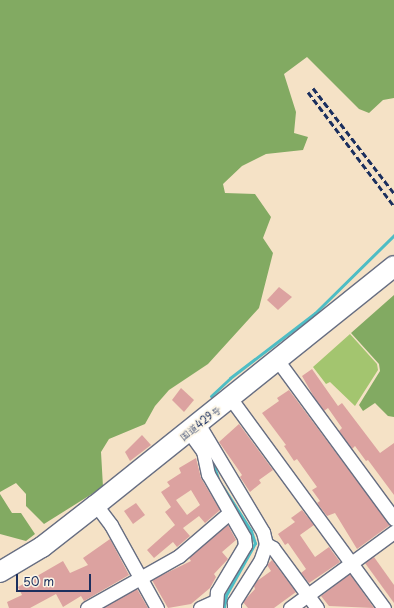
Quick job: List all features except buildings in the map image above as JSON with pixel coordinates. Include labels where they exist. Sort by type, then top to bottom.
[{"type":"highway","name":"国道429号","points":[[282,366],[394,266]]},
{"type":"highway","name":"国道429号","points":[[0,584],[48,556],[100,510],[282,366],[394,280]]},
{"type":"highway","name":"国道429号","points":[[0,572],[9,560],[42,547],[100,510]]},
{"type":"street","points":[[282,366],[394,520]]},
{"type":"street","points":[[235,404],[384,608]]},
{"type":"street","points":[[197,433],[208,474],[244,537],[245,545],[217,592],[216,604],[200,608]]},
{"type":"street","points":[[197,433],[263,532],[266,544],[260,561],[234,602],[234,608]]},
{"type":"street","points":[[100,510],[157,608]]},
{"type":"street","points":[[86,608],[179,556],[229,513]]},
{"type":"street","points":[[290,608],[394,532]]},
{"type":"street","points":[[266,544],[273,548],[317,608]]},
{"type":"green space","points":[[0,0],[394,0],[394,98],[383,100],[369,113],[359,109],[307,57],[284,74],[296,112],[294,133],[308,137],[303,150],[266,154],[242,166],[223,184],[225,193],[255,194],[271,217],[263,238],[273,253],[259,308],[208,364],[169,390],[155,406],[145,424],[109,439],[101,452],[103,487],[44,524],[26,506],[26,494],[16,483],[0,492]]},
{"type":"green space","points":[[394,295],[394,417],[388,416],[375,403],[363,411],[359,405],[380,371],[379,364],[351,333]]},
{"type":"green space","points":[[350,334],[377,364],[378,370],[355,406],[330,382],[326,384],[313,367]]},
{"type":"green space","points":[[0,494],[12,513],[21,513],[35,534],[26,541],[0,534]]},
{"type":"waterway","points":[[211,396],[230,378],[315,313],[394,235]]},
{"type":"waterway","points":[[211,456],[218,479]]},
{"type":"waterway","points":[[223,487],[251,531],[255,543],[226,595],[224,608]]},
{"type":"railway","points":[[313,88],[394,193]]},
{"type":"railway","points":[[308,92],[394,206]]}]
